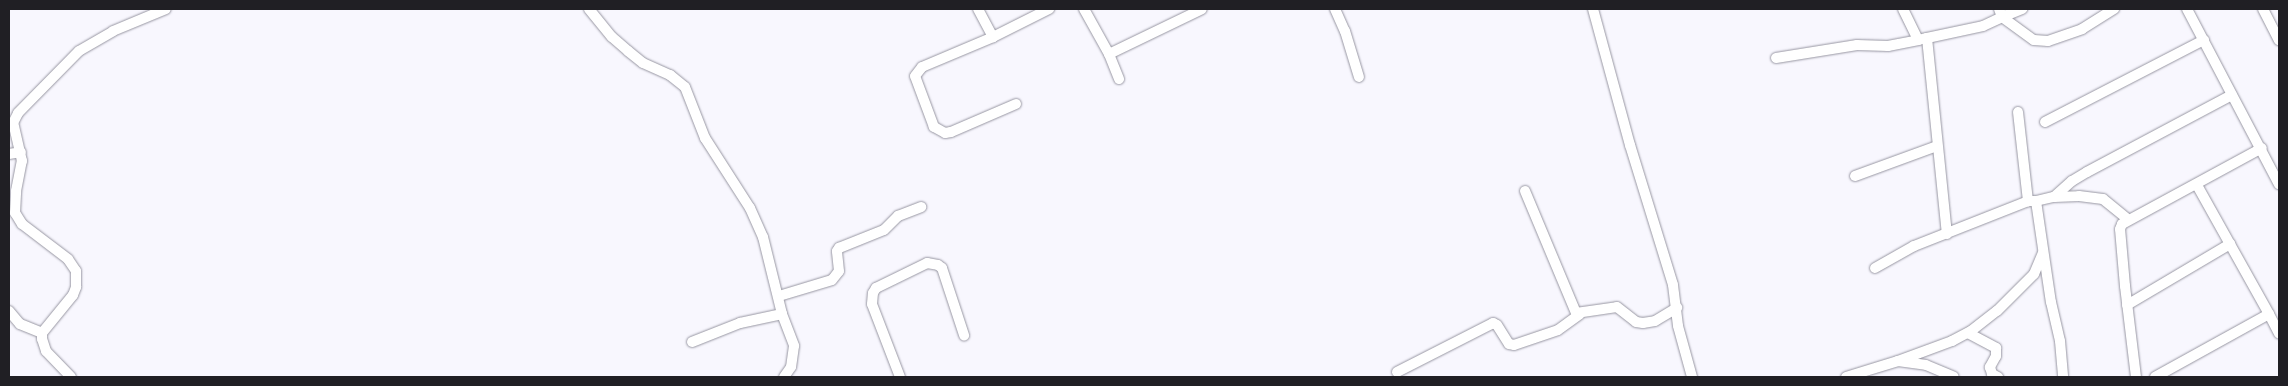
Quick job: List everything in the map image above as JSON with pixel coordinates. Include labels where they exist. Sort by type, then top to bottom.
[{"type":"street","points":[[42,333],[73,295],[77,279],[76,271],[68,259],[22,224],[14,214],[22,161],[13,128],[14,118],[56,72],[79,51],[96,40],[166,9]]},
{"type":"street","points":[[590,9],[612,37],[628,51],[643,63],[670,75],[684,87],[705,138],[754,215],[764,237],[782,314],[794,346],[791,367],[784,377]]},
{"type":"street","points":[[978,9],[993,37]]},
{"type":"street","points":[[1016,104],[951,132],[945,132],[934,127],[915,80],[917,72],[922,67],[993,37],[1049,9]]},
{"type":"street","points":[[1084,9],[1109,54],[1119,79]]},
{"type":"street","points":[[1109,54],[1202,9]]},
{"type":"street","points":[[1335,9],[1345,31],[1359,77]]},
{"type":"street","points":[[1593,9],[1630,145],[1673,286],[1678,326],[1692,377]]},
{"type":"street","points":[[1903,9],[1923,39],[1947,234]]},
{"type":"street","points":[[1776,58],[1857,45],[1888,46],[1983,26],[2001,13],[2022,9]]},
{"type":"street","points":[[2001,13],[2034,40],[2048,41],[2082,29],[2114,9]]},
{"type":"street","points":[[2187,9],[2278,180]]},
{"type":"street","points":[[2263,9],[2279,40]]},
{"type":"street","points":[[2044,122],[2204,40]]},
{"type":"street","points":[[2054,197],[2072,180],[2232,95]]},
{"type":"street","points":[[2018,112],[2032,201],[2044,250],[2060,341],[2063,377]]},
{"type":"street","points":[[1855,176],[1937,146]]},
{"type":"street","points":[[2136,377],[2120,229],[2122,224],[2197,185],[2262,148]]},
{"type":"street","points":[[9,154],[21,152]]},
{"type":"street","points":[[2197,185],[2279,334]]},
{"type":"street","points":[[1525,191],[1574,312],[1580,314]]},
{"type":"street","points":[[1875,268],[1914,246],[2032,201],[2054,197],[2079,196],[2103,199],[2129,220]]},
{"type":"street","points":[[779,296],[832,280],[839,270],[837,251],[839,248],[884,230],[898,216],[921,207]]},
{"type":"street","points":[[2127,305],[2230,244]]},
{"type":"street","points":[[1846,377],[1898,361],[1968,333],[1997,310],[2034,274],[2044,250]]},
{"type":"street","points":[[900,377],[872,304],[873,293],[876,288],[927,263],[938,265],[942,268],[964,335]]},
{"type":"street","points":[[1396,372],[1493,323],[1497,325],[1509,344],[1514,345],[1558,330],[1580,314],[1617,307],[1636,322],[1643,323],[1655,321],[1677,308]]},
{"type":"street","points":[[9,311],[20,324],[42,333]]},
{"type":"street","points":[[692,342],[740,323],[782,314]]},
{"type":"street","points":[[2155,377],[2269,314]]},
{"type":"street","points":[[42,333],[46,352],[71,377]]},
{"type":"street","points":[[1968,333],[1996,348],[1996,356],[1990,367],[1992,374],[1998,377]]},
{"type":"street","points":[[1898,361],[1926,365],[1954,377]]}]
